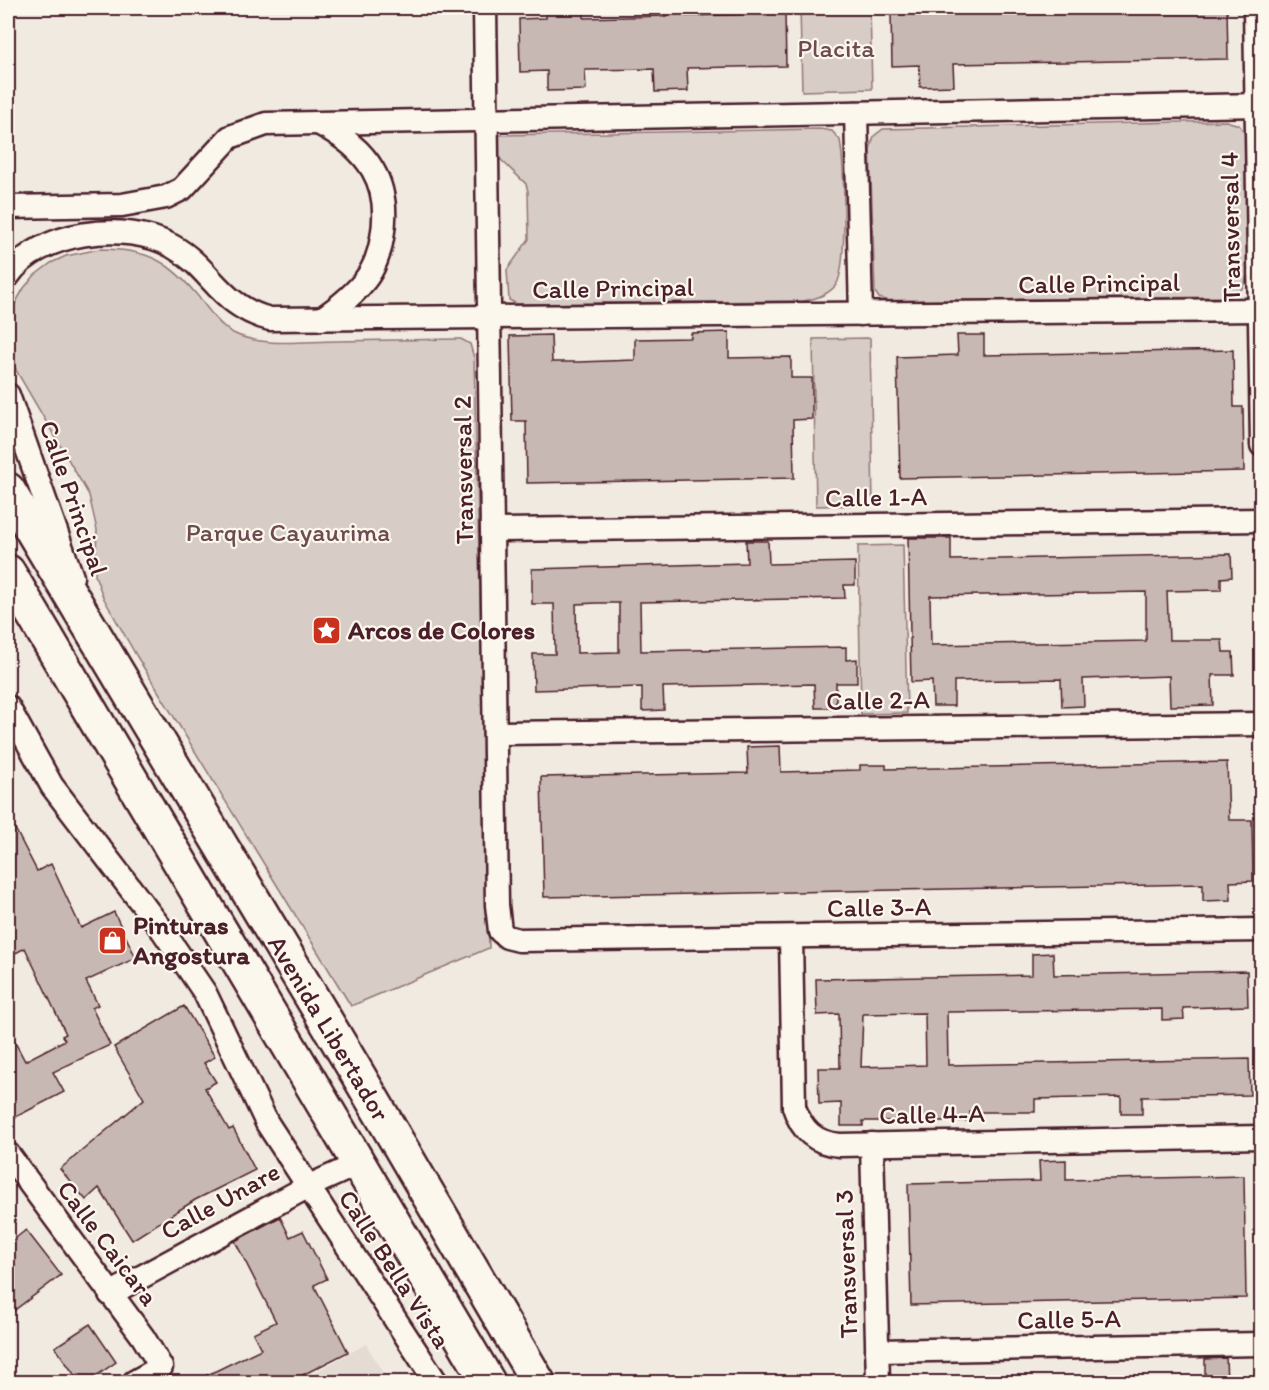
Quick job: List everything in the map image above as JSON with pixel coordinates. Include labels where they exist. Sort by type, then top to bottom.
[{"type":"main road","name":"Avenida Libertador","points":[[8,490],[399,1145],[538,1383]]},
{"type":"main road","name":"Avenida Libertador","points":[[8,572],[360,1163],[488,1383]]},
{"type":"main road","points":[[360,1163],[399,1145]]},
{"type":"street","name":"Transversal 2","points":[[485,8],[497,905],[500,931]]},
{"type":"street","name":"Transversal 4","points":[[1256,8],[1262,445]]},
{"type":"street","points":[[8,207],[122,205],[166,197],[182,189],[230,137],[246,129],[266,124],[1259,105]]},
{"type":"street","points":[[856,113],[861,314]]},
{"type":"street","points":[[319,123],[342,135],[373,170],[384,195],[385,220],[375,261],[366,279],[347,300],[321,320]]},
{"type":"street","name":"Calle Principal","points":[[8,276],[28,255],[52,242],[73,235],[112,233],[149,237],[171,245],[188,256],[223,294],[250,314],[270,320],[1261,310]]},
{"type":"street","name":"Calle Principal","points":[[8,395],[86,621]]},
{"type":"street","name":"Calle 1-A","points":[[492,530],[1262,520]]},
{"type":"street","points":[[8,707],[52,786],[163,931],[205,993],[267,1123],[307,1187]]},
{"type":"street","name":"Calle 2-A","points":[[495,734],[1262,724]]},
{"type":"street","name":"Calle 3-A","points":[[500,931],[507,937],[519,940],[1262,930]]},
{"type":"street","name":"Calle 4-A","points":[[791,937],[793,1094],[798,1120],[803,1129],[819,1141],[830,1144],[872,1144],[1262,1137]]},
{"type":"street","name":"Transversal 3","points":[[872,1144],[878,1383]]},
{"type":"street","name":"Calle Caicara","points":[[8,1154],[143,1337],[160,1367],[134,1383]]},
{"type":"street","name":"Calle Unare","points":[[110,1294],[307,1187],[360,1163]]},
{"type":"street","name":"Calle Bella Vista","points":[[307,1187],[436,1383]]},
{"type":"street","name":"Calle 5-A","points":[[877,1351],[1262,1344]]},
{"type":"shaded area","points":[[366,1344],[388,1382],[298,1382]]},
{"type":"green space","name":"Placita","points":[[800,8],[870,8],[872,89],[802,91]]},
{"type":"green space","points":[[1226,121],[1239,125],[1246,135],[1247,270],[1246,281],[1236,294],[1226,297],[889,301],[879,298],[875,292],[870,149],[874,136],[883,129]]},
{"type":"green space","points":[[820,129],[832,131],[840,140],[844,192],[844,238],[840,275],[836,285],[825,294],[803,301],[517,304],[509,300],[507,270],[529,239],[528,191],[526,184],[497,156],[499,135]]},
{"type":"green space","name":"Parque Cayaurima","points":[[100,249],[132,252],[158,260],[190,287],[224,327],[245,338],[284,343],[461,339],[470,344],[474,358],[489,948],[351,1006],[136,655],[103,597],[95,575],[97,530],[89,495],[17,372],[11,357],[8,326],[13,307],[35,275],[51,263],[66,256]]},
{"type":"green space","points":[[870,338],[873,505],[816,506],[813,339]]},
{"type":"green space","points":[[903,545],[907,713],[861,714],[858,546]]},
{"type":"building","points":[[666,8],[686,8],[686,16],[785,13],[786,66],[687,68],[688,91],[655,92],[654,69],[585,70],[586,90],[547,91],[547,71],[520,72],[519,19],[546,18],[546,10],[584,9],[584,18],[666,16]]},
{"type":"building","points":[[1227,8],[1228,59],[953,64],[954,86],[920,87],[919,65],[892,66],[891,13]]},
{"type":"building","points":[[729,332],[729,358],[791,357],[791,378],[812,378],[812,419],[793,420],[794,478],[527,483],[526,421],[512,421],[510,336],[551,335],[552,362],[579,362],[635,360],[635,339],[691,338],[691,333]]},
{"type":"building","points":[[957,335],[984,335],[984,355],[1233,350],[1234,407],[1243,407],[1244,471],[900,478],[897,357],[958,355]]},
{"type":"building","points":[[908,538],[951,538],[951,560],[1231,554],[1232,577],[1221,578],[1221,590],[1167,591],[1169,640],[1222,640],[1223,652],[1233,652],[1234,675],[1212,675],[1213,705],[1170,706],[1169,676],[1083,679],[1084,706],[1062,707],[1061,679],[954,681],[954,706],[933,706],[932,681],[911,682]],"holes":[[[1146,592],[1146,641],[931,645],[930,596]]]},
{"type":"building","points":[[746,541],[768,541],[769,564],[855,562],[855,585],[844,585],[845,598],[640,602],[641,651],[846,647],[846,660],[857,659],[857,683],[836,683],[836,708],[815,708],[814,684],[663,687],[664,710],[642,711],[642,687],[534,690],[533,654],[555,654],[554,604],[532,604],[532,569],[747,563]],"holes":[[[619,603],[619,652],[577,653],[576,604]]]},
{"type":"building","points":[[780,746],[781,772],[860,770],[860,765],[886,765],[886,769],[1227,762],[1229,820],[1252,820],[1253,881],[1230,882],[1231,900],[1203,901],[1203,884],[544,897],[541,777],[748,773],[747,747]]},
{"type":"building","points":[[8,815],[37,871],[51,864],[81,928],[114,912],[136,958],[86,981],[98,1005],[92,1008],[110,1045],[53,1072],[64,1092],[8,1121],[8,1029],[25,1061],[65,1040],[62,1036],[66,1034],[25,948],[8,957]]},
{"type":"building","points":[[1053,953],[1054,975],[1247,971],[1248,1006],[1183,1008],[1184,1019],[1162,1020],[1162,1009],[947,1012],[948,1065],[1249,1059],[1250,1095],[1142,1097],[1142,1114],[1121,1114],[1121,1097],[1035,1099],[1035,1112],[970,1112],[970,1121],[863,1121],[863,1126],[841,1126],[841,1103],[819,1104],[818,1068],[840,1068],[839,1014],[817,1015],[816,979],[1032,975],[1032,954]],"holes":[[[925,1013],[926,1065],[861,1067],[863,1014]]]},
{"type":"building","points":[[184,1006],[215,1057],[204,1063],[216,1082],[205,1088],[229,1130],[233,1128],[255,1170],[195,1200],[132,1240],[99,1188],[86,1200],[60,1169],[144,1099],[114,1047]]},
{"type":"building","points":[[1066,1160],[1066,1180],[1244,1176],[1246,1298],[911,1305],[908,1184],[1040,1181],[1039,1161]]},
{"type":"building","points":[[280,1217],[290,1237],[303,1231],[327,1279],[314,1285],[348,1352],[287,1383],[191,1383],[261,1349],[253,1333],[276,1322],[235,1241]]},
{"type":"building","points":[[26,1230],[61,1275],[8,1315],[8,1244]]},
{"type":"building","points":[[90,1324],[116,1362],[86,1383],[80,1383],[55,1347]]},
{"type":"building","points":[[1226,1358],[1227,1383],[1205,1383],[1205,1359]]},
{"type":"place","name":"Arcos de Colores","points":[[327,630]]},
{"type":"place","name":"Pinturas Angostura","points":[[112,940]]}]
